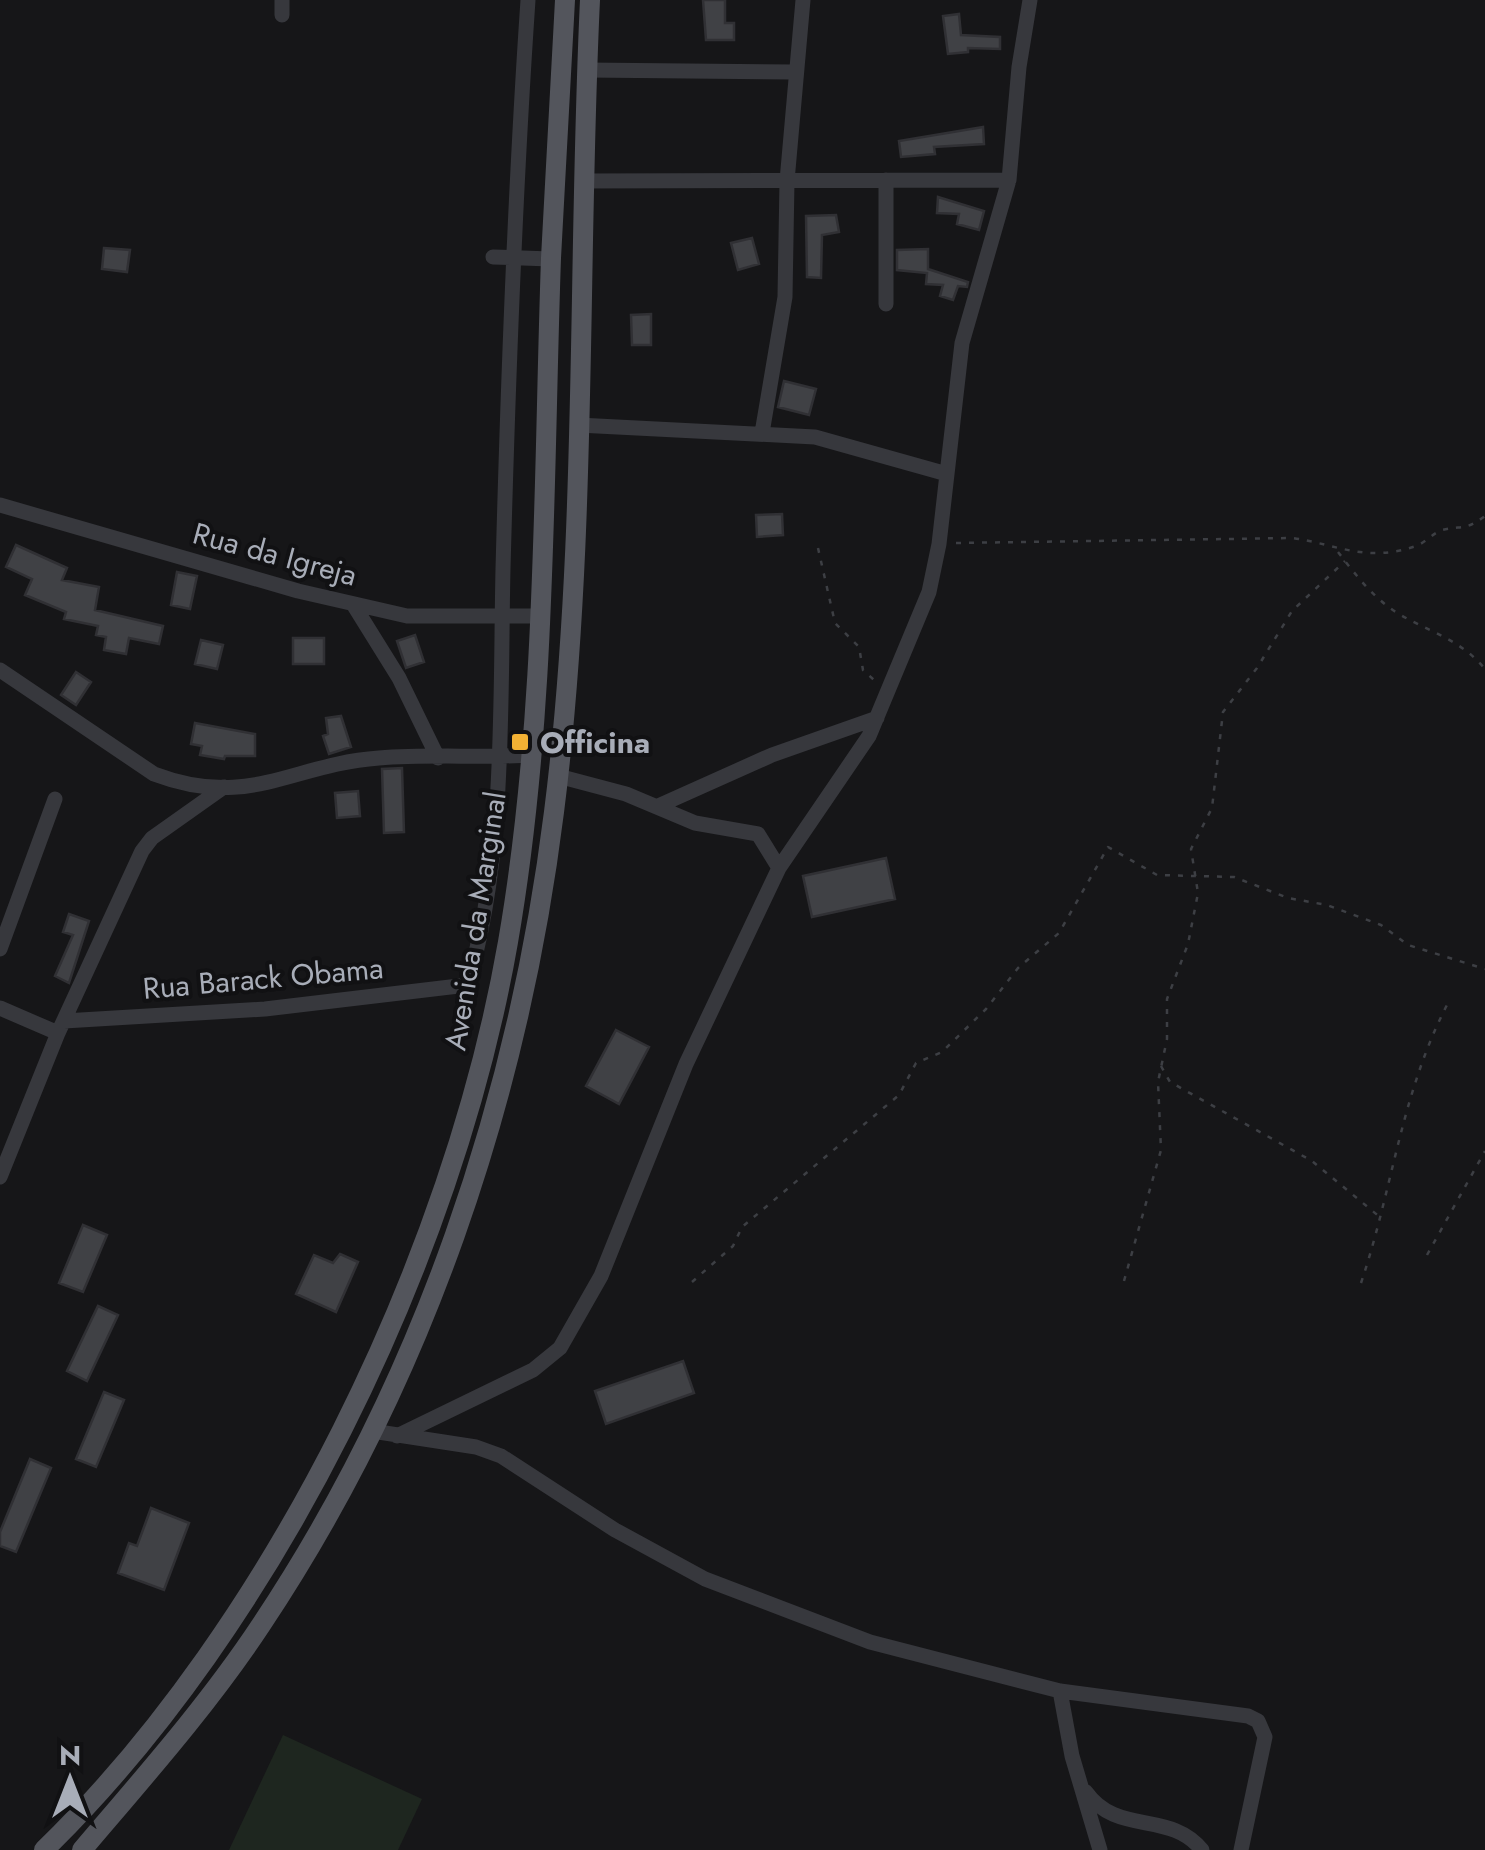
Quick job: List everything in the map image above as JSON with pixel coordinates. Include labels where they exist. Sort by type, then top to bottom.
[{"type":"main road","name":"Avenida da Marginal","points":[[44,1850],[117,1770],[190,1678],[303,1503],[346,1423],[415,1262],[480,1076],[508,941],[532,755],[542,616],[551,259],[565,0]]},
{"type":"main road","name":"Avenida da Marginal","points":[[82,1850],[193,1719],[262,1624],[372,1431],[455,1240],[497,1106],[522,1007],[558,776],[578,425],[590,0]]},
{"type":"street","points":[[498,757],[513,257],[528,0]]},
{"type":"street","points":[[762,434],[785,297],[794,72],[803,0]]},
{"type":"street","points":[[397,1436],[533,1370],[560,1348],[600,1276],[686,1064],[779,868],[869,736],[929,592],[939,544],[962,343],[1009,180],[1019,67],[1030,0]]},
{"type":"street","points":[[586,70],[794,72]]},
{"type":"street","points":[[886,180],[886,304]]},
{"type":"street","points":[[584,181],[1009,180]]},
{"type":"street","points":[[493,257],[551,259]]},
{"type":"street","points":[[578,425],[814,436],[947,474]]},
{"type":"street","name":"Rua da Igreja","points":[[0,505],[408,616],[542,616]]},
{"type":"street","points":[[353,604],[400,678],[438,758]]},
{"type":"street","points":[[0,670],[154,774],[181,784],[266,786],[377,758],[532,755]]},
{"type":"street","points":[[658,806],[880,710]]},
{"type":"street","name":"Rua Barack Obama","points":[[0,1008],[61,1027],[265,1009],[467,985],[481,922],[498,757]]},
{"type":"street","points":[[558,776],[658,806],[696,823],[758,834],[779,868]]},
{"type":"street","points":[[0,1178],[61,1027],[142,851],[152,838],[224,788]]},
{"type":"street","points":[[0,949],[55,799]]},
{"type":"street","points":[[372,1431],[476,1447],[501,1456],[616,1530],[742,1593],[870,1642],[1060,1692],[1248,1716],[1258,1721],[1265,1737],[1242,1850]]},
{"type":"street","points":[[1060,1692],[1100,1850]]},
{"type":"street","points":[[1081,1784],[1111,1817],[1179,1832],[1202,1850]]},
{"type":"path","points":[[939,544],[1293,538],[1337,550],[1388,552],[1420,546],[1440,530],[1466,530],[1485,516]]},
{"type":"path","points":[[818,548],[835,623],[860,647],[864,670],[878,684],[880,710]]},
{"type":"path","points":[[1337,550],[1360,581],[1398,614],[1468,648],[1485,669]]},
{"type":"path","points":[[1124,1281],[1161,1150],[1157,1133],[1167,999],[1188,944],[1198,893],[1192,876],[1192,848],[1212,808],[1223,712],[1292,611],[1345,561]]},
{"type":"path","points":[[692,1282],[733,1246],[742,1228],[899,1095],[916,1063],[942,1052],[986,1009],[1018,968],[1059,933],[1108,847],[1157,874],[1234,878],[1288,898],[1326,905],[1381,925],[1408,944],[1485,968]]},
{"type":"path","points":[[1361,1283],[1422,1054],[1448,1003]]},
{"type":"path","points":[[1160,1065],[1170,1082],[1312,1162],[1381,1218]]},
{"type":"path","points":[[1427,1254],[1485,1151]]},
{"type":"shaded area","points":[[283,1735],[422,1799],[398,1850],[229,1850]]},
{"type":"building","points":[[703,0],[725,0],[725,23],[734,23],[734,40],[706,40]]},
{"type":"building","points":[[959,14],[961,35],[1000,37],[1000,49],[968,48],[968,52],[948,54],[943,16]]},
{"type":"building","points":[[983,127],[984,144],[934,147],[935,154],[901,157],[899,141]]},
{"type":"building","points":[[938,197],[984,211],[979,230],[957,224],[959,214],[937,213]]},
{"type":"building","points":[[836,215],[839,232],[822,235],[821,278],[807,277],[806,216]]},
{"type":"building","points":[[752,238],[759,264],[738,270],[731,243]]},
{"type":"building","points":[[104,248],[130,250],[127,272],[102,269]]},
{"type":"building","points":[[928,249],[928,269],[968,282],[967,287],[958,286],[953,300],[940,296],[943,285],[926,284],[927,273],[897,270],[897,250]]},
{"type":"building","points":[[651,314],[651,345],[632,345],[631,315]]},
{"type":"building","points":[[784,381],[816,389],[809,415],[778,407]]},
{"type":"building","points":[[782,514],[783,535],[757,537],[756,515]]},
{"type":"building","points":[[16,545],[67,568],[62,580],[99,587],[95,610],[163,626],[159,644],[129,638],[126,654],[104,650],[106,637],[96,635],[98,626],[64,619],[66,612],[25,595],[32,579],[6,567]]},
{"type":"building","points":[[177,572],[197,576],[190,609],[171,605]]},
{"type":"building","points":[[415,635],[424,662],[406,668],[397,641]]},
{"type":"building","points":[[293,638],[324,638],[324,664],[293,664]]},
{"type":"building","points":[[201,640],[223,645],[217,669],[195,664]]},
{"type":"building","points":[[76,672],[91,682],[76,705],[61,695]]},
{"type":"building","points":[[341,716],[351,747],[329,754],[323,736],[328,734],[326,718]]},
{"type":"building","points":[[195,723],[255,734],[255,756],[224,759],[200,755],[202,746],[191,744]]},
{"type":"building","points":[[402,768],[404,832],[384,833],[382,769]]},
{"type":"building","points":[[358,791],[360,816],[337,818],[335,793]]},
{"type":"building","points":[[886,858],[895,899],[812,917],[803,876]]},
{"type":"building","points":[[69,914],[89,921],[69,983],[55,976],[73,935],[63,932]]},
{"type":"building","points":[[616,1030],[649,1047],[619,1104],[586,1086]]},
{"type":"building","points":[[83,1225],[107,1235],[83,1292],[59,1283]]},
{"type":"building","points":[[340,1254],[358,1262],[336,1312],[296,1294],[314,1255],[333,1263]]},
{"type":"building","points":[[98,1306],[118,1315],[87,1381],[67,1371]]},
{"type":"building","points":[[683,1361],[694,1393],[606,1424],[595,1391]]},
{"type":"building","points":[[104,1392],[124,1400],[96,1467],[76,1459]]},
{"type":"building","points":[[30,1459],[51,1468],[16,1552],[0,1546],[0,1532]]},
{"type":"building","points":[[151,1508],[189,1523],[164,1590],[118,1573],[129,1543],[137,1546]]},
{"type":"place","name":"Officina","points":[[520,742]]}]
